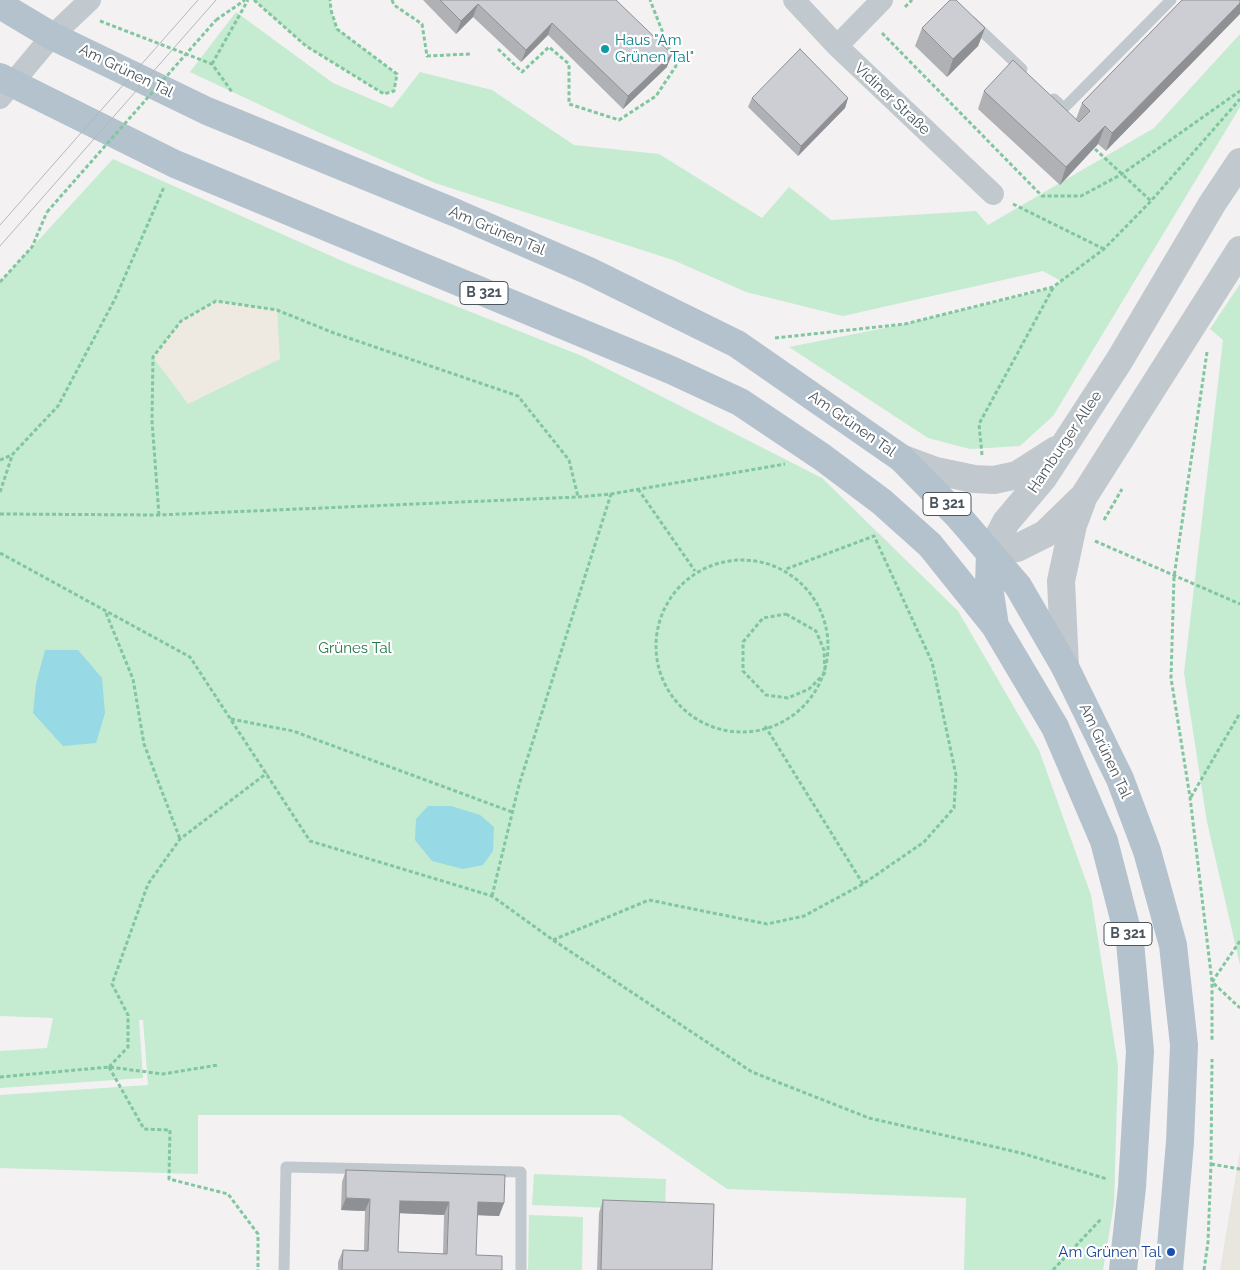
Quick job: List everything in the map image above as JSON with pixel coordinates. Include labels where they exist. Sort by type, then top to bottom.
[{"type":"main road","name":"Am Grünen Tal","points":[[0,5],[52,36],[207,111],[589,271],[737,344],[901,458],[958,516],[1018,586],[1065,667],[1120,779],[1147,851],[1173,945],[1184,1045],[1180,1142],[1168,1270]]},
{"type":"main road","name":"B 321","points":[[4,86],[174,164],[671,370],[740,402],[822,457],[882,502],[930,545],[995,626],[1056,726],[1104,842],[1130,942],[1140,1051],[1132,1187],[1123,1270]]},
{"type":"main road","points":[[930,545],[964,554],[990,553],[989,587],[995,626]]},
{"type":"street","name":"Vidiner Straße","points":[[794,0],[837,46],[993,194]]},
{"type":"street","points":[[4,86],[84,6]]},
{"type":"street","points":[[837,46],[891,6]]},
{"type":"street","name":"Hamburger Allee","points":[[990,553],[1006,522],[1043,478],[1119,361],[1212,204],[1240,162]]},
{"type":"street","points":[[1065,667],[1060,582],[1073,525],[1084,496],[1240,250]]},
{"type":"street","points":[[901,458],[936,471],[974,480],[994,480],[1017,475],[1063,445]]},
{"type":"street","points":[[990,553],[1017,548],[1045,534],[1084,496]]},
{"type":"lane","points":[[1042,88],[1064,108],[1171,0]]},
{"type":"lane","points":[[963,14],[1028,74]]},
{"type":"lane","points":[[284,1270],[286,1167],[521,1172],[521,1270]]},
{"type":"path","points":[[84,6],[212,64],[247,0]]},
{"type":"path","points":[[0,282],[32,247],[47,212],[216,20],[247,0]]},
{"type":"path","points":[[254,0],[306,46],[384,94],[394,91],[397,74],[337,28],[330,10],[330,0]]},
{"type":"path","points":[[392,0],[394,5],[422,24],[427,56],[470,54]]},
{"type":"path","points":[[498,49],[522,72],[549,47],[569,64],[569,104],[619,120],[656,96],[676,66],[650,0]]},
{"type":"path","points":[[891,6],[912,0]]},
{"type":"path","points":[[887,25],[881,31],[1042,196],[1080,196],[1122,174],[1240,91]]},
{"type":"path","points":[[737,344],[905,324],[1053,288],[1104,249],[1151,201],[1240,98]]},
{"type":"path","points":[[1095,149],[1151,201]]},
{"type":"path","points":[[0,460],[12,455],[58,406],[115,299],[174,164]]},
{"type":"path","points":[[993,194],[1104,249]]},
{"type":"path","points":[[990,457],[982,458],[979,424],[1053,288]]},
{"type":"path","points":[[159,515],[152,421],[153,357],[181,321],[216,301],[277,310],[334,333],[518,396],[569,460],[578,497]]},
{"type":"path","points":[[1204,1270],[1208,1242],[1211,1164],[1212,982],[1190,797],[1171,678],[1174,577],[1207,348]]},
{"type":"path","points":[[0,492],[12,455]]},
{"type":"path","points":[[0,514],[159,515],[578,497],[611,494],[822,457]]},
{"type":"path","points":[[638,489],[696,571]]},
{"type":"path","points":[[492,896],[518,785],[611,494]]},
{"type":"path","points":[[553,940],[649,900],[767,924],[804,916],[863,884],[924,842],[954,808],[956,775],[932,662],[874,536],[786,569],[735,558],[696,571],[669,596],[657,622],[657,671],[681,710],[723,732],[783,724],[815,695],[825,672],[830,652],[821,607],[786,569]]},
{"type":"path","points":[[0,553],[106,613],[190,656],[310,841],[492,896],[553,940],[752,1072],[869,1118],[1021,1153],[1132,1187]]},
{"type":"path","points":[[1174,577],[1240,604]]},
{"type":"path","points":[[106,613],[133,679],[144,744],[180,839]]},
{"type":"path","points":[[786,614],[816,631],[824,650],[825,672],[808,689],[788,698],[766,694],[743,671],[743,642],[763,618],[786,614]]},
{"type":"path","points":[[1190,797],[1240,713]]},
{"type":"path","points":[[231,719],[293,731],[512,812]]},
{"type":"path","points":[[765,726],[863,884]]},
{"type":"path","points":[[109,1067],[128,1047],[128,1015],[112,984],[148,884],[180,839],[267,773]]},
{"type":"path","points":[[1212,982],[1240,941]]},
{"type":"path","points":[[1212,982],[1240,1008]]},
{"type":"path","points":[[0,1077],[109,1067],[163,1074],[218,1065]]},
{"type":"path","points":[[109,1067],[144,1129],[170,1130],[169,1179],[228,1194],[258,1234],[258,1270]]},
{"type":"path","points":[[1211,1164],[1240,1169]]},
{"type":"path","points":[[1053,1270],[1106,1214]]},
{"type":"shaded area","points":[[1240,1151],[1240,1270],[1220,1270]]},
{"type":"green space","points":[[254,0],[330,0],[337,29],[397,74],[394,91],[384,94],[306,46]]},
{"type":"green space","points":[[236,12],[333,83],[392,108],[420,72],[492,90],[574,145],[659,154],[762,218],[789,187],[831,220],[976,211],[988,225],[1154,128],[1240,34],[1240,107],[1053,416],[1020,446],[970,449],[928,438],[789,347],[905,324],[1053,288],[1061,281],[1043,271],[843,316],[746,292],[673,260],[435,183],[320,133],[190,72]]},
{"type":"green space","name":"Grünes Tal","points":[[113,159],[347,263],[582,356],[822,478],[958,611],[1039,750],[1091,895],[1118,1066],[1114,1204],[1103,1270],[964,1270],[966,1198],[727,1189],[620,1115],[198,1115],[198,1174],[0,1168],[0,1095],[148,1085],[143,1020],[139,1020],[143,1078],[0,1088],[0,1051],[47,1048],[53,1018],[0,1016],[0,282]]},
{"type":"green space","points":[[1240,284],[1240,965],[1207,822],[1184,673],[1223,340],[1210,329]]},
{"type":"green space","points":[[534,1174],[666,1179],[665,1210],[532,1205]]},
{"type":"green space","points":[[529,1215],[583,1217],[582,1270],[528,1270]]},
{"type":"sand","points":[[216,301],[277,310],[280,359],[188,404],[153,357],[181,321]]},
{"type":"water","points":[[45,650],[78,650],[102,678],[105,713],[96,743],[63,746],[33,713],[36,684]]},
{"type":"water","points":[[428,806],[451,806],[480,815],[494,827],[493,851],[483,865],[463,869],[432,861],[415,840],[416,819]]},
{"type":"building","name":"Haus \"Am Grünen Tal\"","points":[[440,0],[616,0],[672,54],[628,96],[552,23],[526,50],[478,4],[461,21]]},
{"type":"building","points":[[950,0],[956,0],[985,28],[953,59],[922,28]]},
{"type":"building","points":[[1182,0],[1240,0],[1240,3],[1112,133],[1105,126],[1066,167],[984,91],[1013,60],[1079,122],[1090,111],[1082,103]]},
{"type":"building","points":[[800,49],[848,98],[801,146],[752,98]]},
{"type":"building","points":[[346,1170],[505,1175],[504,1203],[478,1202],[476,1255],[502,1256],[502,1270],[342,1270],[343,1250],[368,1251],[370,1199],[346,1198]],"holes":[[[400,1201],[449,1202],[447,1254],[398,1252]]]},
{"type":"building","points":[[603,1200],[714,1204],[712,1270],[601,1270]]},
{"type":"tram line","points":[[0,225],[198,0]]},
{"type":"tram line","points":[[0,246],[216,0]]},
{"type":"place","name":"Haus \"Am Grünen Tal\"","points":[[605,49]]},
{"type":"place","name":"Am Grünen Tal","points":[[1171,1252]]}]
